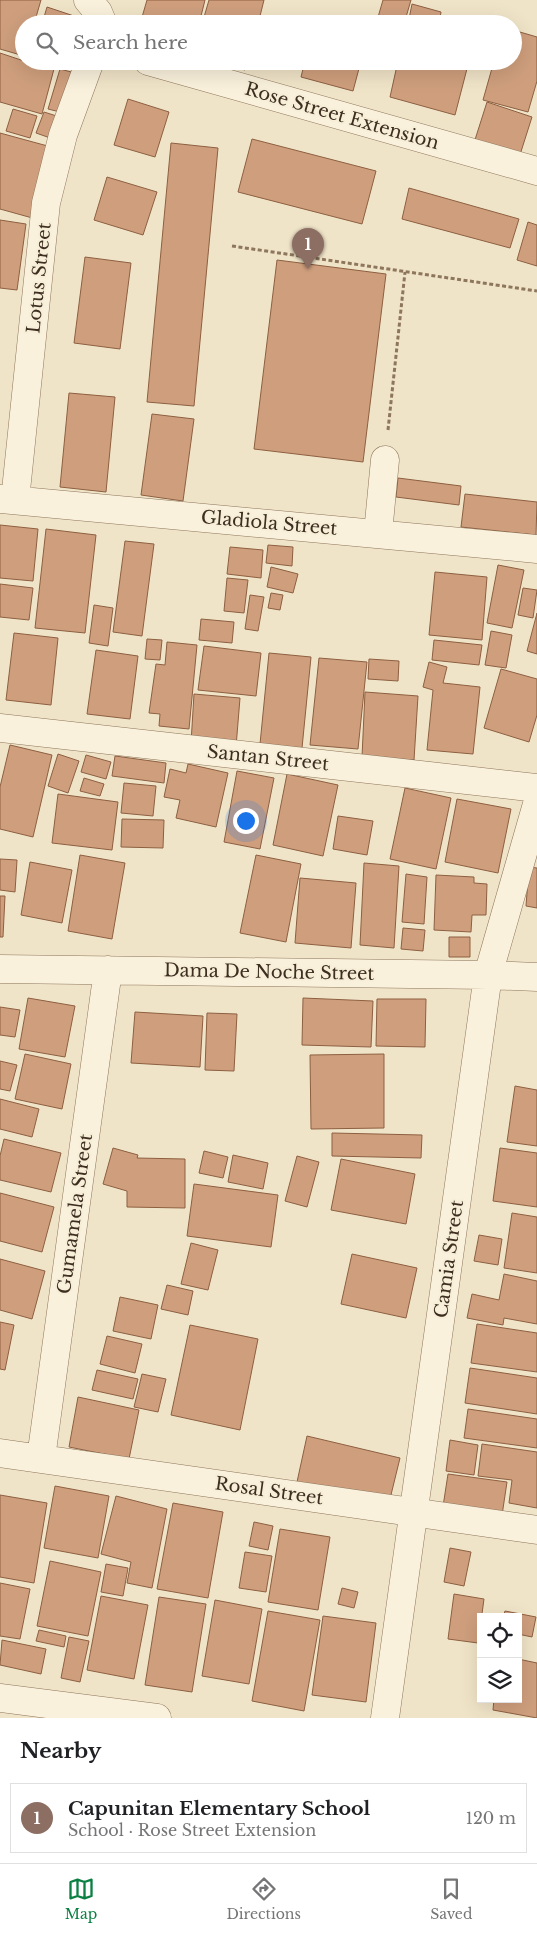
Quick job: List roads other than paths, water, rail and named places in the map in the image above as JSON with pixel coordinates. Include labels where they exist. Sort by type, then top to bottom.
[{"type":"street","points":[[88,0],[99,15]]},
{"type":"street","name":"Lotus Street","points":[[8,499],[46,203],[63,135],[87,70]]},
{"type":"street","name":"Rose Street Extension","points":[[180,70],[537,171]]},
{"type":"street","points":[[378,534],[385,460]]},
{"type":"street","name":"Gladiola Street","points":[[8,499],[537,549]]},
{"type":"street","name":"Santan Street","points":[[0,728],[537,788]]},
{"type":"street","name":"Camia Street","points":[[385,1718],[488,975],[537,804]]},
{"type":"street","name":"Dama De Noche Street","points":[[0,969],[537,977]]},
{"type":"street","name":"Gumamela Street","points":[[41,1458],[108,970]]},
{"type":"street","name":"Rosal Street","points":[[0,1453],[537,1530]]},
{"type":"street","points":[[0,1698],[110,1715],[157,1718]]},
{"type":"place","name":"Capunitan Elementary School","points":[[308,269]]}]
